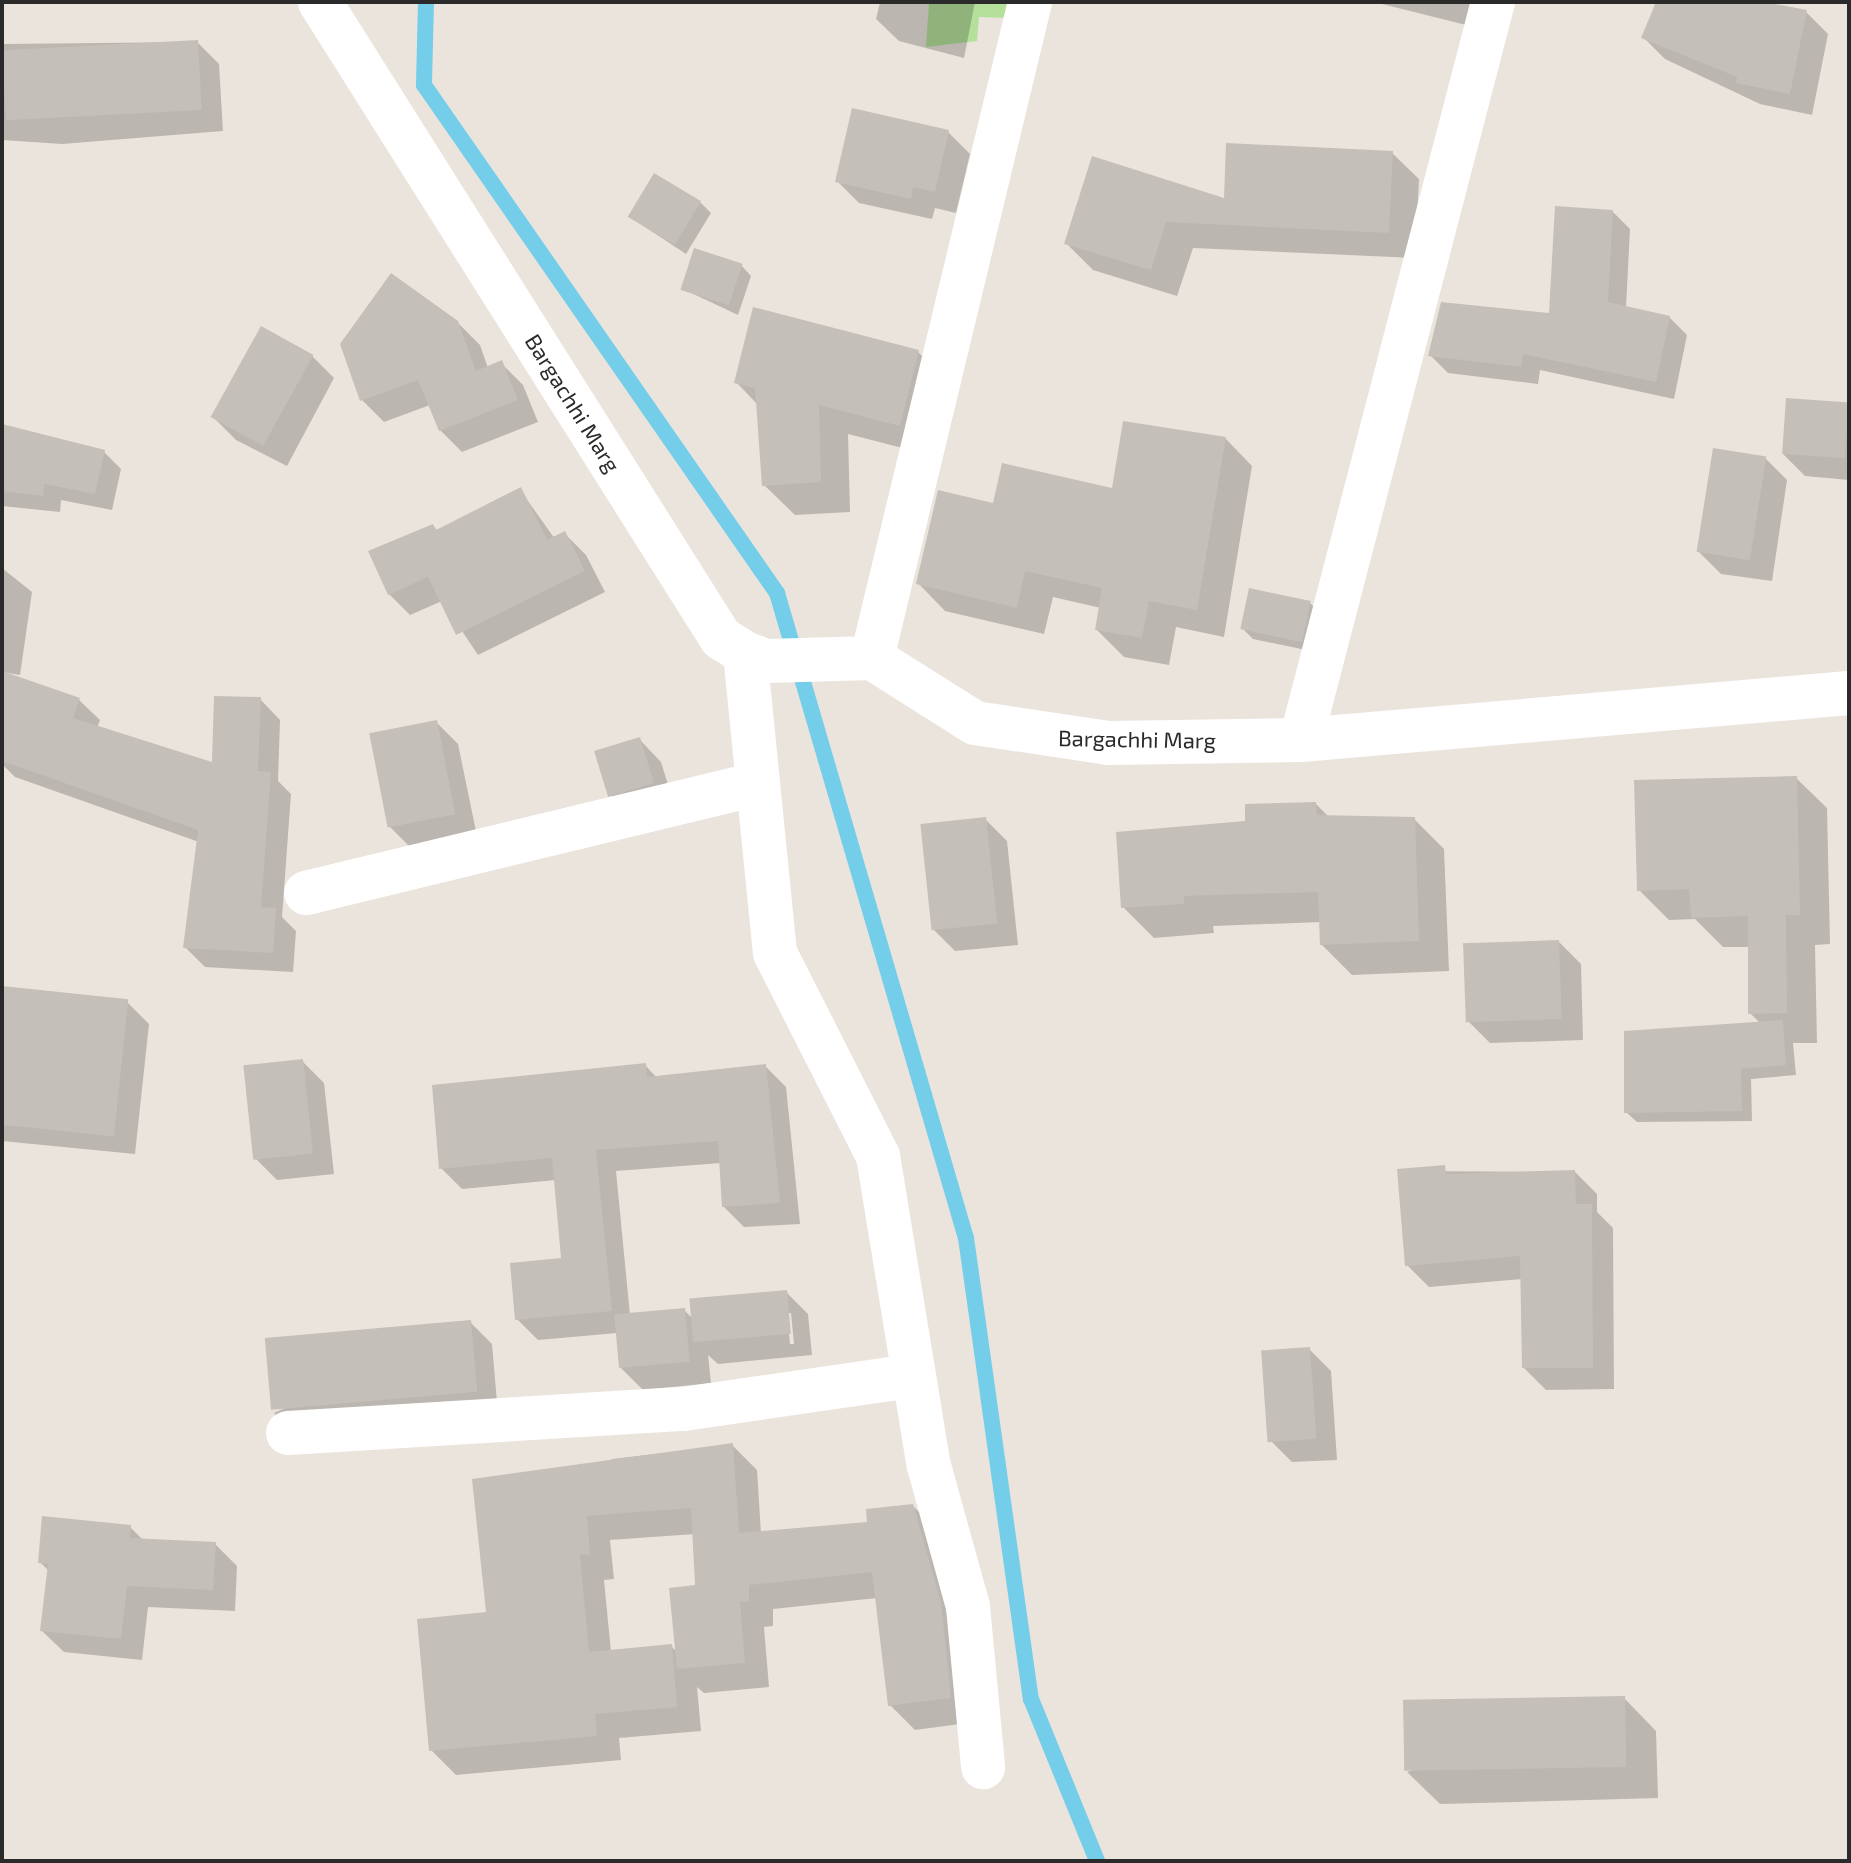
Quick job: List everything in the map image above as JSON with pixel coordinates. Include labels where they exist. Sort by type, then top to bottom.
[{"type":"street","name":"Bargachhi Marg","points":[[320,2],[721,638],[755,657]]},
{"type":"street","points":[[983,1767],[968,1607],[911,1376],[878,1156],[775,953],[756,784],[755,657],[861,656],[1030,2]]},
{"type":"street","points":[[1301,740],[1493,2]]},
{"type":"street","name":"Bargachhi Marg","points":[[861,656],[975,723],[1109,743],[1301,740],[1849,693]]},
{"type":"street","points":[[306,893],[756,784]]},
{"type":"street","points":[[288,1433],[684,1409],[911,1376]]},
{"type":"green space","points":[[929,2],[1007,2],[1007,18],[979,17],[977,41],[926,47]]},
{"type":"building","points":[[1656,2],[1764,2],[1807,10],[1790,94],[1736,83],[1737,77],[1641,38]]},
{"type":"building","points":[[198,40],[202,110],[6,120],[2,50]]},
{"type":"building","points":[[852,108],[949,130],[935,192],[913,187],[911,199],[835,182]]},
{"type":"building","points":[[1226,143],[1393,151],[1389,233],[1166,222],[1151,270],[1064,244],[1092,156],[1224,198]]},
{"type":"building","points":[[654,173],[701,201],[675,245],[628,217]]},
{"type":"building","points":[[1555,206],[1613,210],[1608,302],[1670,316],[1656,382],[1523,354],[1521,367],[1428,356],[1441,302],[1549,313]]},
{"type":"building","points":[[694,248],[743,264],[729,306],[680,290]]},
{"type":"building","points":[[391,273],[458,321],[476,371],[502,360],[518,400],[439,431],[418,380],[360,401],[340,344]]},
{"type":"building","points":[[753,307],[919,350],[900,426],[819,405],[821,482],[762,486],[755,388],[734,383]]},
{"type":"building","points":[[261,326],[313,355],[263,446],[211,417]]},
{"type":"building","points":[[1786,398],[1849,402],[1845,458],[1782,454]]},
{"type":"building","points":[[1123,421],[1226,437],[1197,610],[1149,601],[1142,638],[1095,630],[1102,588],[1025,571],[1017,608],[916,584],[938,490],[993,503],[1002,463],[1112,488]]},
{"type":"building","points":[[2,424],[105,450],[95,494],[44,484],[43,496],[2,491]]},
{"type":"building","points":[[1713,448],[1766,456],[1750,560],[1697,552]]},
{"type":"building","points":[[521,487],[547,540],[565,531],[585,571],[456,635],[428,577],[388,595],[368,551],[433,524],[436,530]]},
{"type":"building","points":[[1249,588],[1311,601],[1302,642],[1240,629]]},
{"type":"building","points":[[2,671],[80,698],[73,718],[212,762],[214,696],[261,697],[258,771],[271,772],[261,907],[276,908],[273,953],[183,948],[198,830],[2,761]]},
{"type":"building","points":[[437,720],[455,814],[388,827],[369,733]]},
{"type":"building","points":[[640,737],[654,783],[608,797],[594,751]]},
{"type":"building","points":[[1797,776],[1800,915],[1786,915],[1787,1013],[1748,1014],[1748,916],[1691,918],[1689,889],[1637,891],[1634,780]]},
{"type":"building","points":[[1316,802],[1317,815],[1415,817],[1419,941],[1320,945],[1318,892],[1184,896],[1184,904],[1121,908],[1116,832],[1245,821],[1245,804]]},
{"type":"building","points":[[986,817],[997,923],[932,930],[920,824]]},
{"type":"building","points":[[1559,940],[1562,1019],[1466,1022],[1463,943]]},
{"type":"building","points":[[2,986],[128,999],[114,1137],[2,1125]]},
{"type":"building","points":[[1783,1020],[1786,1065],[1741,1069],[1742,1111],[1624,1113],[1624,1031]]},
{"type":"building","points":[[303,1059],[313,1153],[253,1160],[243,1065]]},
{"type":"building","points":[[646,1063],[647,1077],[766,1064],[780,1203],[722,1207],[718,1141],[596,1150],[612,1311],[515,1320],[510,1263],[561,1258],[552,1158],[439,1169],[432,1085]]},
{"type":"building","points":[[1445,1165],[1446,1174],[1575,1170],[1576,1204],[1592,1204],[1593,1368],[1522,1368],[1520,1256],[1405,1266],[1397,1169]]},
{"type":"building","points":[[787,1290],[791,1334],[693,1342],[689,1299]]},
{"type":"building","points":[[685,1308],[690,1362],[619,1368],[614,1314]]},
{"type":"building","points":[[471,1320],[477,1392],[271,1410],[265,1338]]},
{"type":"building","points":[[1310,1347],[1316,1439],[1268,1442],[1261,1350]]},
{"type":"building","points":[[733,1443],[739,1533],[867,1522],[866,1509],[913,1504],[941,1602],[951,1698],[888,1706],[872,1572],[749,1585],[749,1602],[740,1602],[745,1663],[677,1669],[669,1588],[695,1585],[691,1508],[587,1516],[590,1554],[580,1555],[589,1652],[672,1644],[677,1707],[595,1714],[597,1736],[429,1751],[417,1619],[486,1612],[472,1479]]},
{"type":"building","points":[[42,1516],[131,1525],[130,1538],[216,1542],[213,1590],[127,1586],[121,1639],[40,1631],[48,1564],[38,1563]]},
{"type":"building","points":[[1625,1696],[1626,1767],[1404,1771],[1403,1700]]},
{"type":"waterway","points":[[426,2],[424,85],[777,593],[966,1238],[1031,1699],[1097,1861]]}]
